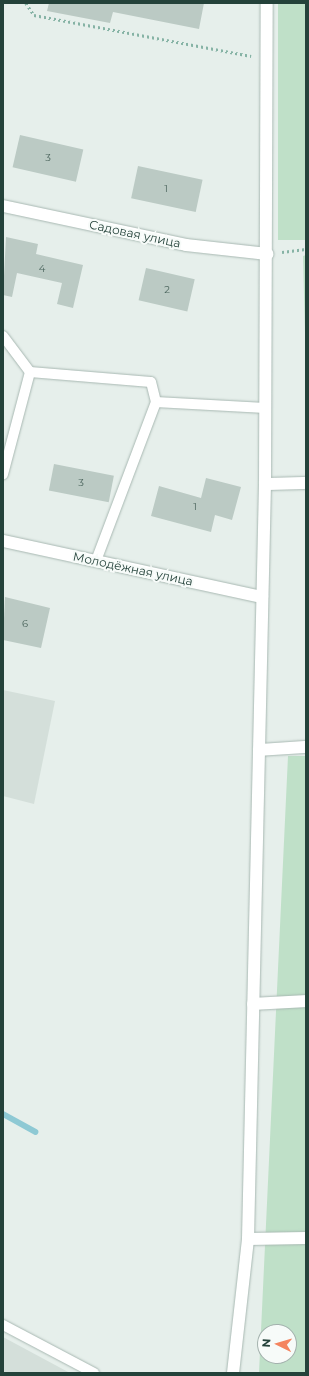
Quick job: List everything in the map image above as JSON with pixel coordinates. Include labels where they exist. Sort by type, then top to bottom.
[{"type":"street","points":[[233,1373],[248,1239],[265,484],[268,254],[267,3]]},
{"type":"street","name":"Садовая улица","points":[[3,206],[186,245],[268,254]]},
{"type":"street","points":[[265,484],[306,483]]},
{"type":"street","name":"Молодёжная улица","points":[[3,541],[262,597]]},
{"type":"street","points":[[259,750],[306,746]]},
{"type":"street","points":[[253,1004],[306,1001]]},
{"type":"street","points":[[248,1239],[306,1238]]},
{"type":"lane","points":[[3,336],[30,372],[151,382],[156,402],[96,561]]},
{"type":"lane","points":[[3,474],[30,372]]},
{"type":"lane","points":[[156,402],[265,408]]},
{"type":"lane","points":[[3,1325],[94,1373]]},
{"type":"path","points":[[26,3],[34,15],[267,59]]},
{"type":"path","points":[[268,254],[306,249]]},
{"type":"shaded area","points":[[3,690],[55,701],[34,804],[3,796]]},
{"type":"shaded area","points":[[3,1337],[70,1373],[3,1373]]},
{"type":"green space","points":[[278,3],[306,3],[306,240],[278,240]]},
{"type":"green space","points":[[306,255],[306,333],[305,333],[303,256]]},
{"type":"green space","points":[[288,756],[306,756],[306,1373],[259,1373],[259,1364],[297,1364],[297,1324],[261,1324]]},
{"type":"building","points":[[49,3],[204,3],[199,29],[113,12],[110,23],[47,11]]},
{"type":"building","points":[[20,135],[83,150],[76,182],[13,167]]},
{"type":"building","points":[[138,166],[203,180],[196,212],[131,198]]},
{"type":"building","points":[[6,237],[38,244],[36,254],[83,265],[73,308],[57,304],[62,283],[17,273],[12,297],[3,295]]},
{"type":"building","points":[[146,268],[195,279],[187,311],[139,300]]},
{"type":"building","points":[[54,464],[114,476],[109,502],[49,491]]},
{"type":"building","points":[[206,478],[241,487],[232,520],[215,515],[211,532],[151,516],[159,486],[201,498]]},
{"type":"building","points":[[5,597],[50,608],[41,648],[3,640]]},
{"type":"waterway","points":[[3,1114],[35,1132]]}]
